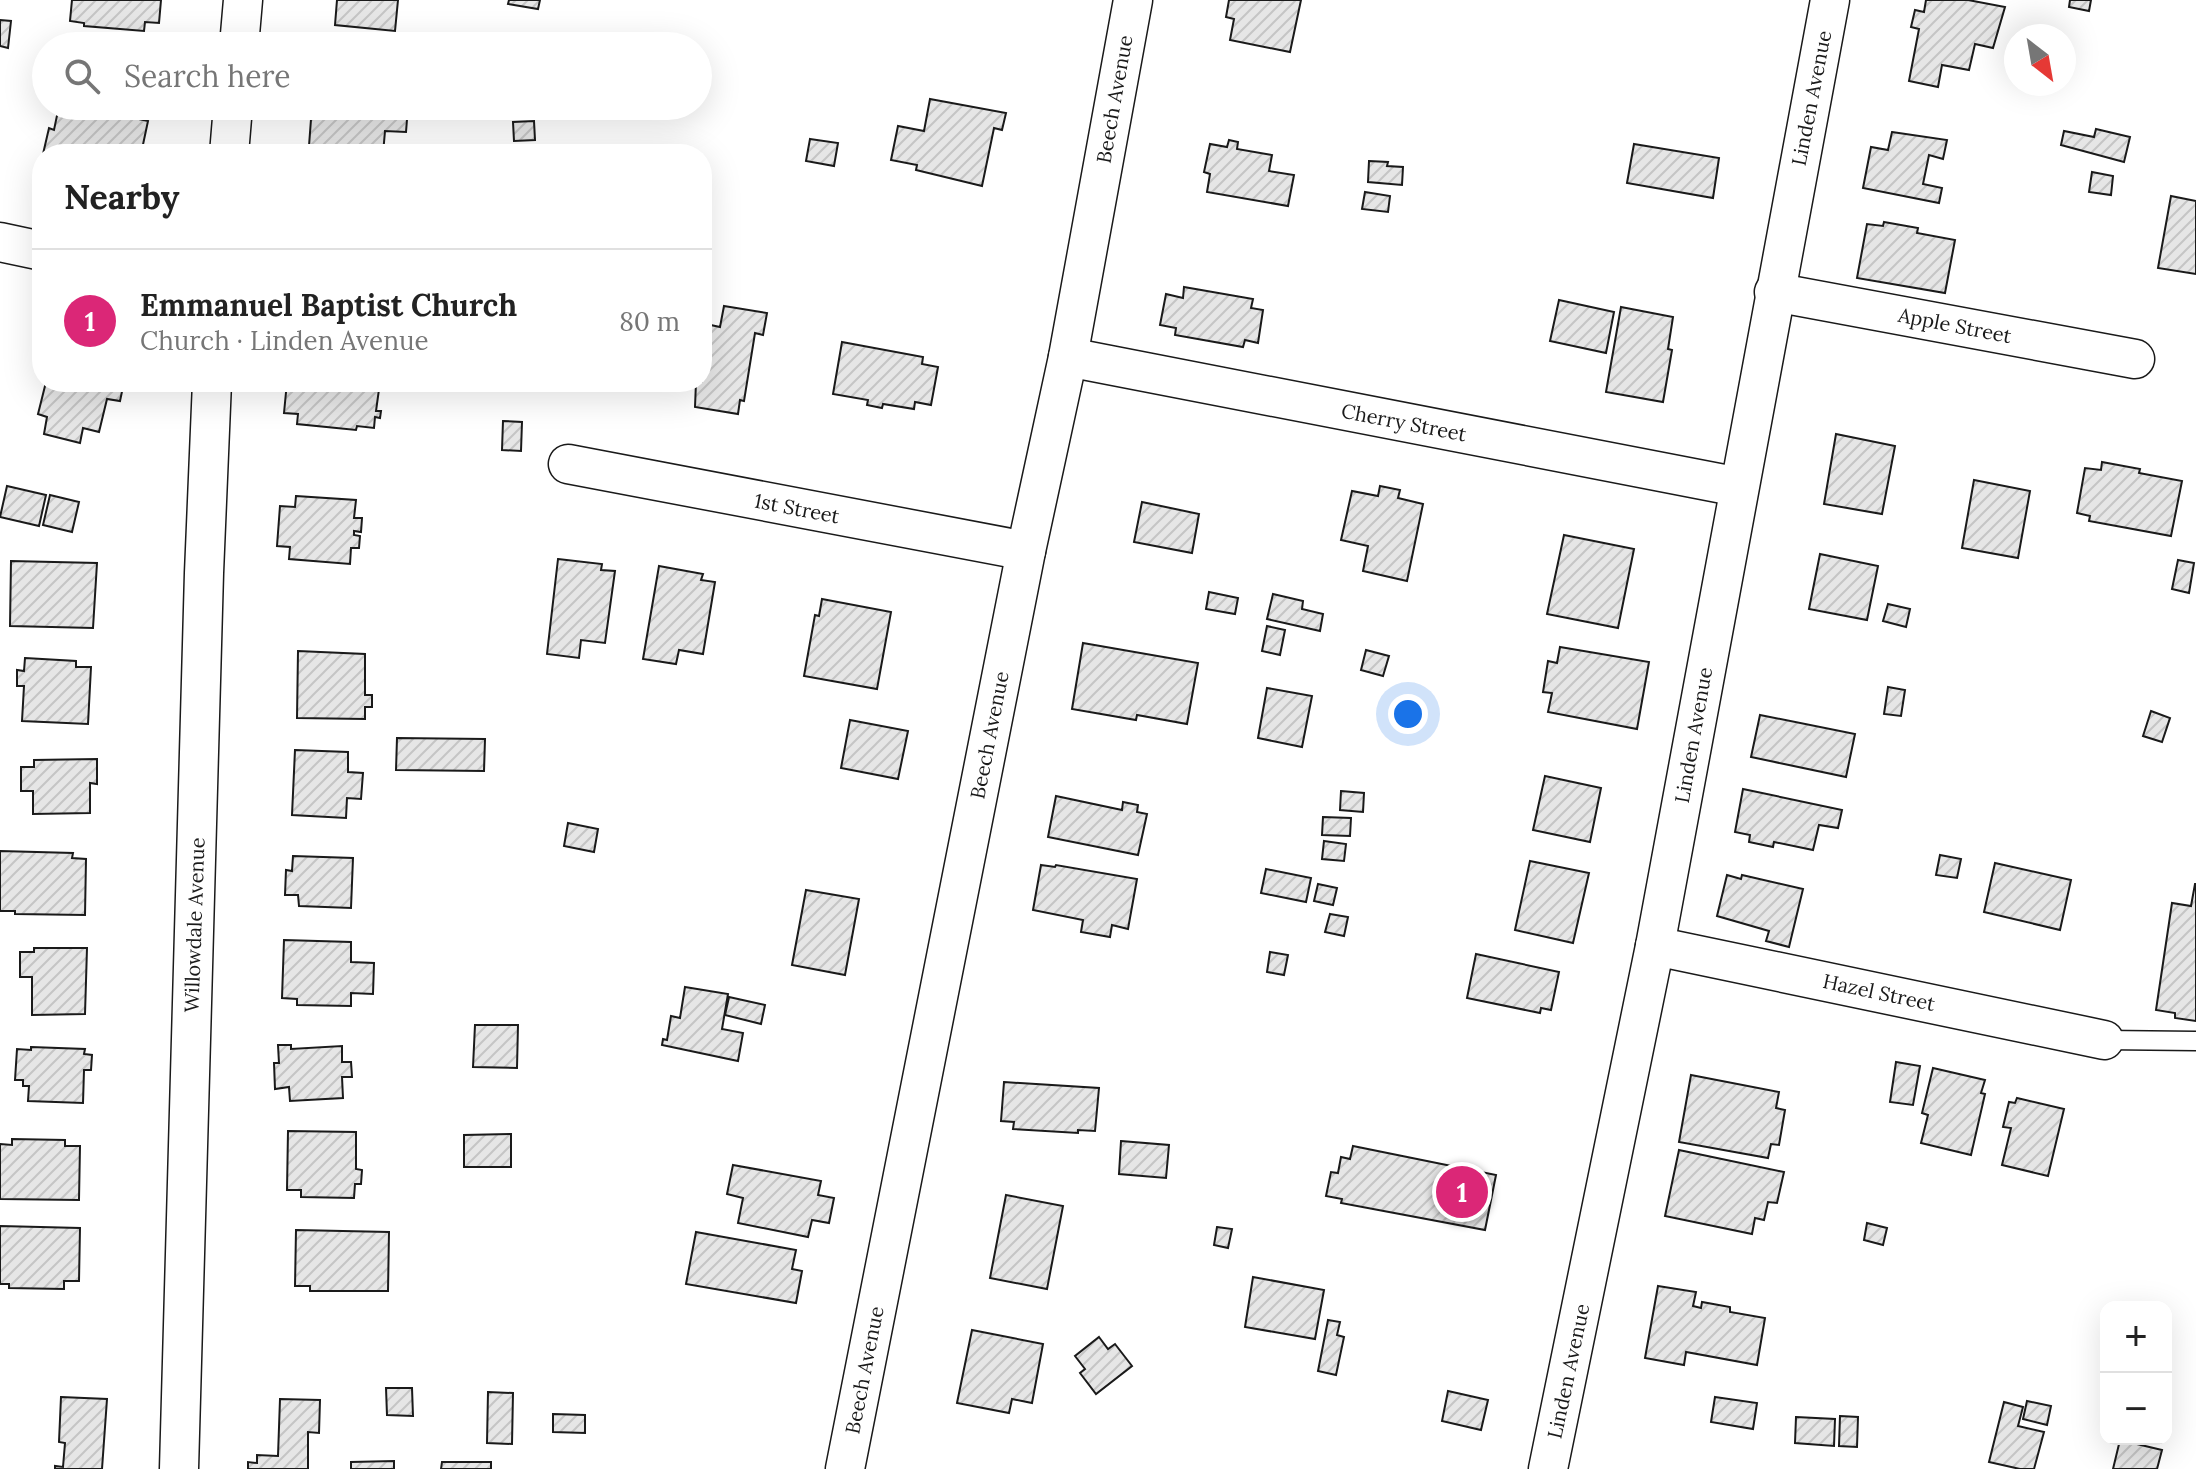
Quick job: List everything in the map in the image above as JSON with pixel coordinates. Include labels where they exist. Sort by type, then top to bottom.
[{"type":"street","points":[[240,32],[243,0]]},
{"type":"street","name":"Beech Avenue","points":[[845,1469],[1026,551],[1068,357],[1133,0]]},
{"type":"street","name":"Linden Avenue","points":[[1548,1469],[1655,946],[1830,0]]},
{"type":"street","points":[[230,144],[232,120]]},
{"type":"street","points":[[0,242],[32,249]]},
{"type":"street","name":"Apple Street","points":[[1774,292],[2135,359]]},
{"type":"street","name":"Cherry Street","points":[[1068,357],[1739,487]]},
{"type":"street","name":"Willowdale Avenue","points":[[179,1469],[212,392]]},
{"type":"street","name":"1st Street","points":[[568,464],[1026,551]]},
{"type":"street","name":"Hazel Street","points":[[1655,946],[2104,1040]]},
{"type":"lane","points":[[2104,1040],[2196,1041]]},
{"type":"building","points":[[72,0],[161,0],[159,23],[145,22],[144,31],[84,26],[84,23],[70,21]]},
{"type":"building","points":[[337,0],[398,0],[395,31],[335,25]]},
{"type":"building","points":[[509,0],[540,0],[538,9],[508,4]]},
{"type":"building","points":[[1229,0],[1301,0],[1290,52],[1230,40],[1234,19],[1226,17]]},
{"type":"building","points":[[1926,0],[1968,0],[2005,7],[1993,48],[1975,44],[1969,70],[1942,65],[1938,87],[1909,81],[1919,29],[1911,27],[1915,10],[1924,12]]},
{"type":"building","points":[[2070,0],[2091,0],[2089,11],[2069,7]]},
{"type":"building","points":[[0,20],[11,21],[8,48],[0,46]]},
{"type":"building","points":[[930,99],[1006,113],[1002,130],[994,128],[982,186],[916,170],[917,165],[891,160],[898,126],[924,131]]},
{"type":"building","points":[[56,120],[148,121],[143,144],[45,144],[49,128],[54,130]]},
{"type":"building","points":[[311,120],[407,120],[406,132],[385,131],[384,144],[309,144]]},
{"type":"building","points":[[534,121],[535,140],[514,141],[513,122]]},
{"type":"building","points":[[2096,129],[2130,137],[2124,162],[2061,145],[2064,131],[2094,137]]},
{"type":"building","points":[[1892,132],[1947,140],[1943,159],[1929,155],[1923,184],[1942,188],[1939,203],[1863,188],[1871,147],[1888,150]]},
{"type":"building","points":[[810,139],[838,143],[834,166],[806,161]]},
{"type":"building","points":[[1229,140],[1238,142],[1237,149],[1272,155],[1269,171],[1294,175],[1288,206],[1207,192],[1210,174],[1204,172],[1210,144],[1227,147]]},
{"type":"building","points":[[1634,144],[1719,158],[1713,198],[1627,183]]},
{"type":"building","points":[[1369,161],[1403,167],[1402,185],[1368,182]]},
{"type":"building","points":[[2092,172],[2113,176],[2111,195],[2089,192]]},
{"type":"building","points":[[1365,192],[1390,196],[1388,212],[1362,209]]},
{"type":"building","points":[[2171,196],[2196,201],[2196,274],[2158,268]]},
{"type":"building","points":[[1884,222],[1918,228],[1917,233],[1955,240],[1945,293],[1857,278],[1867,224],[1883,226]]},
{"type":"building","points":[[1184,287],[1253,299],[1251,308],[1263,310],[1258,343],[1245,340],[1243,347],[1175,335],[1176,328],[1160,325],[1166,294],[1183,298]]},
{"type":"building","points":[[1559,300],[1614,312],[1606,353],[1550,341]]},
{"type":"building","points":[[724,306],[767,313],[763,335],[755,333],[744,401],[740,400],[738,414],[695,407],[696,392],[712,392],[712,325],[720,327]]},
{"type":"building","points":[[1621,307],[1673,317],[1668,349],[1672,350],[1663,402],[1606,392]]},
{"type":"building","points":[[842,342],[923,357],[922,364],[938,367],[931,405],[915,402],[914,409],[883,404],[882,408],[867,405],[868,400],[833,394]]},
{"type":"building","points":[[44,392],[122,392],[120,401],[107,399],[99,432],[83,428],[80,443],[44,434],[47,417],[38,414]]},
{"type":"building","points":[[286,392],[379,392],[376,411],[381,411],[380,418],[375,417],[374,428],[357,426],[356,430],[297,424],[298,414],[284,413]]},
{"type":"building","points":[[503,421],[522,422],[521,451],[502,450]]},
{"type":"building","points":[[1836,434],[1895,446],[1882,514],[1824,504]]},
{"type":"building","points":[[2102,462],[2182,481],[2171,536],[2089,521],[2090,516],[2077,513],[2085,468],[2101,470]]},
{"type":"building","points":[[1974,480],[2030,491],[2018,558],[1962,548]]},
{"type":"building","points":[[7,486],[46,495],[39,526],[0,517]]},
{"type":"building","points":[[1380,486],[1400,490],[1398,498],[1423,504],[1407,581],[1363,571],[1368,546],[1341,540],[1352,491],[1378,496]]},
{"type":"building","points":[[50,495],[79,502],[72,532],[43,525]]},
{"type":"building","points":[[296,496],[356,500],[354,518],[362,518],[361,532],[354,531],[354,535],[360,536],[359,548],[351,548],[350,564],[289,559],[290,547],[277,546],[280,506],[295,507]]},
{"type":"building","points":[[1142,502],[1199,514],[1192,553],[1134,542]]},
{"type":"building","points":[[1564,535],[1634,549],[1618,628],[1547,614]]},
{"type":"building","points":[[1820,554],[1878,566],[1867,620],[1809,609]]},
{"type":"building","points":[[558,559],[602,564],[601,570],[615,571],[605,643],[581,640],[579,658],[547,654]]},
{"type":"building","points":[[2178,560],[2194,563],[2189,593],[2172,589]]},
{"type":"building","points":[[11,561],[97,563],[93,628],[10,626]]},
{"type":"building","points":[[659,566],[703,574],[701,580],[715,582],[703,654],[679,650],[676,664],[643,659]]},
{"type":"building","points":[[1209,592],[1238,598],[1235,614],[1206,609]]},
{"type":"building","points":[[1273,594],[1303,601],[1302,609],[1323,614],[1320,631],[1267,619]]},
{"type":"building","points":[[822,599],[891,612],[877,689],[804,676],[815,615],[819,616]]},
{"type":"building","points":[[1888,604],[1910,609],[1906,627],[1883,621]]},
{"type":"building","points":[[1267,626],[1285,630],[1280,655],[1262,651]]},
{"type":"building","points":[[1083,643],[1198,663],[1187,724],[1137,715],[1136,720],[1072,709]]},
{"type":"building","points":[[1560,647],[1649,662],[1637,729],[1548,712],[1552,693],[1543,692],[1548,661],[1557,663]]},
{"type":"building","points":[[1366,650],[1389,656],[1383,676],[1361,670]]},
{"type":"building","points":[[298,651],[365,654],[365,695],[372,695],[372,707],[365,707],[365,719],[297,718]]},
{"type":"building","points":[[25,658],[76,661],[76,667],[91,667],[88,724],[22,721],[24,686],[17,686],[17,670],[24,671]]},
{"type":"building","points":[[1888,687],[1905,690],[1901,716],[1884,714]]},
{"type":"building","points":[[1267,688],[1312,696],[1302,747],[1258,738]]},
{"type":"building","points":[[2151,711],[2170,718],[2162,742],[2143,736]]},
{"type":"building","points":[[1760,715],[1855,734],[1846,777],[1751,757]]},
{"type":"building","points":[[850,720],[908,731],[898,779],[841,768]]},
{"type":"building","points":[[397,738],[485,739],[484,771],[396,770]]},
{"type":"building","points":[[295,750],[348,752],[348,772],[363,773],[361,799],[347,798],[346,818],[292,815]]},
{"type":"building","points":[[97,759],[97,784],[90,783],[90,813],[33,814],[33,791],[21,791],[21,767],[34,767],[34,760]]},
{"type":"building","points":[[1545,776],[1601,788],[1590,842],[1533,830]]},
{"type":"building","points":[[1743,789],[1842,810],[1838,828],[1819,825],[1813,850],[1774,842],[1773,847],[1749,842],[1750,835],[1735,832]]},
{"type":"building","points":[[1341,791],[1364,793],[1363,812],[1340,810]]},
{"type":"building","points":[[1056,796],[1122,810],[1123,802],[1138,805],[1137,812],[1147,814],[1138,855],[1048,837]]},
{"type":"building","points":[[1323,817],[1351,818],[1350,836],[1322,835]]},
{"type":"building","points":[[568,823],[598,829],[594,852],[564,846]]},
{"type":"building","points":[[1324,841],[1346,844],[1344,861],[1322,859]]},
{"type":"building","points":[[0,851],[73,853],[72,858],[86,859],[85,915],[0,911]]},
{"type":"building","points":[[1940,855],[1961,859],[1957,878],[1936,875]]},
{"type":"building","points":[[293,856],[353,858],[351,908],[299,906],[298,895],[285,895],[286,870],[292,871]]},
{"type":"building","points":[[1530,861],[1589,873],[1573,943],[1515,930]]},
{"type":"building","points":[[1995,863],[2071,880],[2060,930],[1984,912]]},
{"type":"building","points":[[1041,865],[1137,879],[1128,929],[1112,925],[1110,937],[1081,932],[1083,920],[1033,910]]},
{"type":"building","points":[[1266,869],[1311,878],[1306,902],[1261,893]]},
{"type":"building","points":[[1727,875],[1741,879],[1742,875],[1803,889],[1789,947],[1766,941],[1769,931],[1717,916]]},
{"type":"building","points":[[1318,884],[1337,888],[1333,905],[1314,901]]},
{"type":"building","points":[[2195,884],[2196,1021],[2175,1018],[2175,1013],[2156,1010],[2172,903],[2191,906]]},
{"type":"building","points":[[806,890],[859,899],[845,975],[792,965]]},
{"type":"building","points":[[1330,914],[1348,917],[1344,936],[1325,932]]},
{"type":"building","points":[[284,940],[351,942],[351,962],[374,963],[373,994],[351,993],[351,1006],[297,1005],[297,999],[282,998]]},
{"type":"building","points":[[34,948],[87,948],[85,1014],[32,1015],[32,977],[20,977],[20,952],[34,952]]},
{"type":"building","points":[[1270,952],[1288,955],[1284,975],[1267,972]]},
{"type":"building","points":[[1476,954],[1559,972],[1551,1010],[1541,1008],[1540,1013],[1467,998]]},
{"type":"building","points":[[685,987],[728,994],[722,1029],[743,1033],[738,1061],[662,1045],[663,1039],[667,1040],[671,1016],[680,1018]]},
{"type":"building","points":[[729,997],[765,1005],[761,1024],[725,1015]]},
{"type":"building","points":[[475,1025],[518,1025],[517,1068],[473,1067]]},
{"type":"building","points":[[278,1045],[291,1045],[291,1049],[342,1046],[342,1062],[351,1062],[352,1077],[342,1077],[343,1098],[290,1101],[289,1087],[275,1089],[274,1063],[279,1063]]},
{"type":"building","points":[[31,1047],[85,1049],[84,1054],[92,1055],[91,1070],[84,1070],[83,1103],[28,1101],[29,1086],[23,1086],[23,1080],[15,1080],[17,1049],[31,1050]]},
{"type":"building","points":[[1896,1062],[1920,1066],[1913,1105],[1890,1102]]},
{"type":"building","points":[[1933,1068],[1985,1080],[1981,1093],[1985,1094],[1971,1155],[1921,1143],[1928,1115],[1922,1113]]},
{"type":"building","points":[[1691,1075],[1779,1092],[1776,1108],[1785,1110],[1779,1145],[1771,1144],[1768,1158],[1679,1142]]},
{"type":"building","points":[[1004,1082],[1099,1088],[1095,1131],[1078,1130],[1078,1133],[1013,1129],[1014,1122],[1001,1121]]},
{"type":"building","points":[[2017,1098],[2064,1109],[2048,1176],[2002,1165],[2011,1128],[2003,1127],[2009,1102],[2015,1103]]},
{"type":"building","points":[[288,1131],[356,1132],[356,1169],[362,1170],[361,1184],[355,1184],[354,1198],[301,1197],[301,1190],[287,1190]]},
{"type":"building","points":[[511,1134],[511,1167],[464,1167],[464,1135]]},
{"type":"building","points":[[12,1139],[65,1140],[65,1146],[80,1146],[79,1200],[0,1199],[0,1144],[12,1145]]},
{"type":"building","points":[[1121,1141],[1169,1145],[1166,1178],[1119,1174]]},
{"type":"building","points":[[1353,1146],[1496,1175],[1485,1230],[1341,1203],[1342,1199],[1326,1196],[1331,1172],[1338,1173],[1341,1157],[1350,1159]]},
{"type":"building","points":[[1679,1150],[1784,1172],[1777,1203],[1768,1202],[1764,1220],[1755,1218],[1752,1234],[1665,1216]]},
{"type":"building","points":[[733,1165],[821,1181],[818,1195],[834,1198],[829,1223],[812,1220],[808,1237],[738,1223],[743,1198],[727,1194]]},
{"type":"building","points":[[1006,1195],[1063,1206],[1047,1289],[990,1278]]},
{"type":"building","points":[[1867,1223],[1887,1228],[1883,1245],[1864,1240]]},
{"type":"building","points":[[0,1226],[80,1228],[79,1281],[64,1281],[64,1289],[9,1288],[9,1284],[0,1284]]},
{"type":"building","points":[[1217,1227],[1232,1229],[1228,1248],[1214,1245]]},
{"type":"building","points":[[296,1230],[389,1232],[388,1291],[310,1291],[310,1286],[295,1286]]},
{"type":"building","points":[[696,1232],[796,1250],[792,1269],[802,1271],[796,1303],[686,1284]]},
{"type":"building","points":[[1253,1277],[1324,1290],[1315,1339],[1245,1327]]},
{"type":"building","points":[[1658,1286],[1696,1292],[1693,1306],[1701,1308],[1702,1302],[1730,1307],[1730,1312],[1765,1318],[1757,1365],[1686,1352],[1684,1365],[1645,1358]]},
{"type":"building","points":[[1328,1320],[1340,1322],[1337,1335],[1344,1337],[1336,1375],[1318,1371]]},
{"type":"building","points":[[972,1330],[1043,1344],[1032,1403],[1012,1399],[1009,1413],[957,1403]]},
{"type":"building","points":[[1099,1337],[1108,1349],[1115,1344],[1132,1366],[1096,1394],[1080,1373],[1085,1369],[1075,1356]]},
{"type":"building","points":[[386,1388],[412,1388],[413,1416],[387,1415]]},
{"type":"building","points":[[1448,1391],[1488,1400],[1481,1430],[1442,1421]]},
{"type":"building","points":[[488,1392],[513,1393],[512,1444],[487,1443]]},
{"type":"building","points":[[61,1397],[107,1399],[102,1469],[55,1469],[55,1466],[63,1467],[65,1443],[59,1442]]},
{"type":"building","points":[[1715,1397],[1757,1403],[1753,1429],[1711,1422]]},
{"type":"building","points":[[280,1399],[320,1400],[319,1433],[308,1432],[308,1469],[248,1469],[248,1462],[257,1463],[257,1455],[278,1456]]},
{"type":"building","points":[[2027,1401],[2051,1406],[2047,1425],[2023,1419]]},
{"type":"building","points":[[2004,1402],[2023,1407],[2018,1426],[2044,1432],[2034,1469],[1989,1462]]},
{"type":"building","points":[[553,1414],[585,1415],[585,1433],[553,1432]]},
{"type":"building","points":[[1840,1416],[1858,1417],[1857,1447],[1839,1446]]},
{"type":"building","points":[[1796,1417],[1835,1419],[1834,1446],[1795,1443]]},
{"type":"building","points":[[2119,1445],[2141,1445],[2162,1450],[2157,1469],[2113,1469]]},
{"type":"building","points":[[394,1461],[394,1469],[351,1469],[351,1462]]},
{"type":"building","points":[[442,1462],[491,1462],[491,1469],[441,1469]]},
{"type":"place","name":"Emmanuel Baptist Church","points":[[1462,1192]]}]
